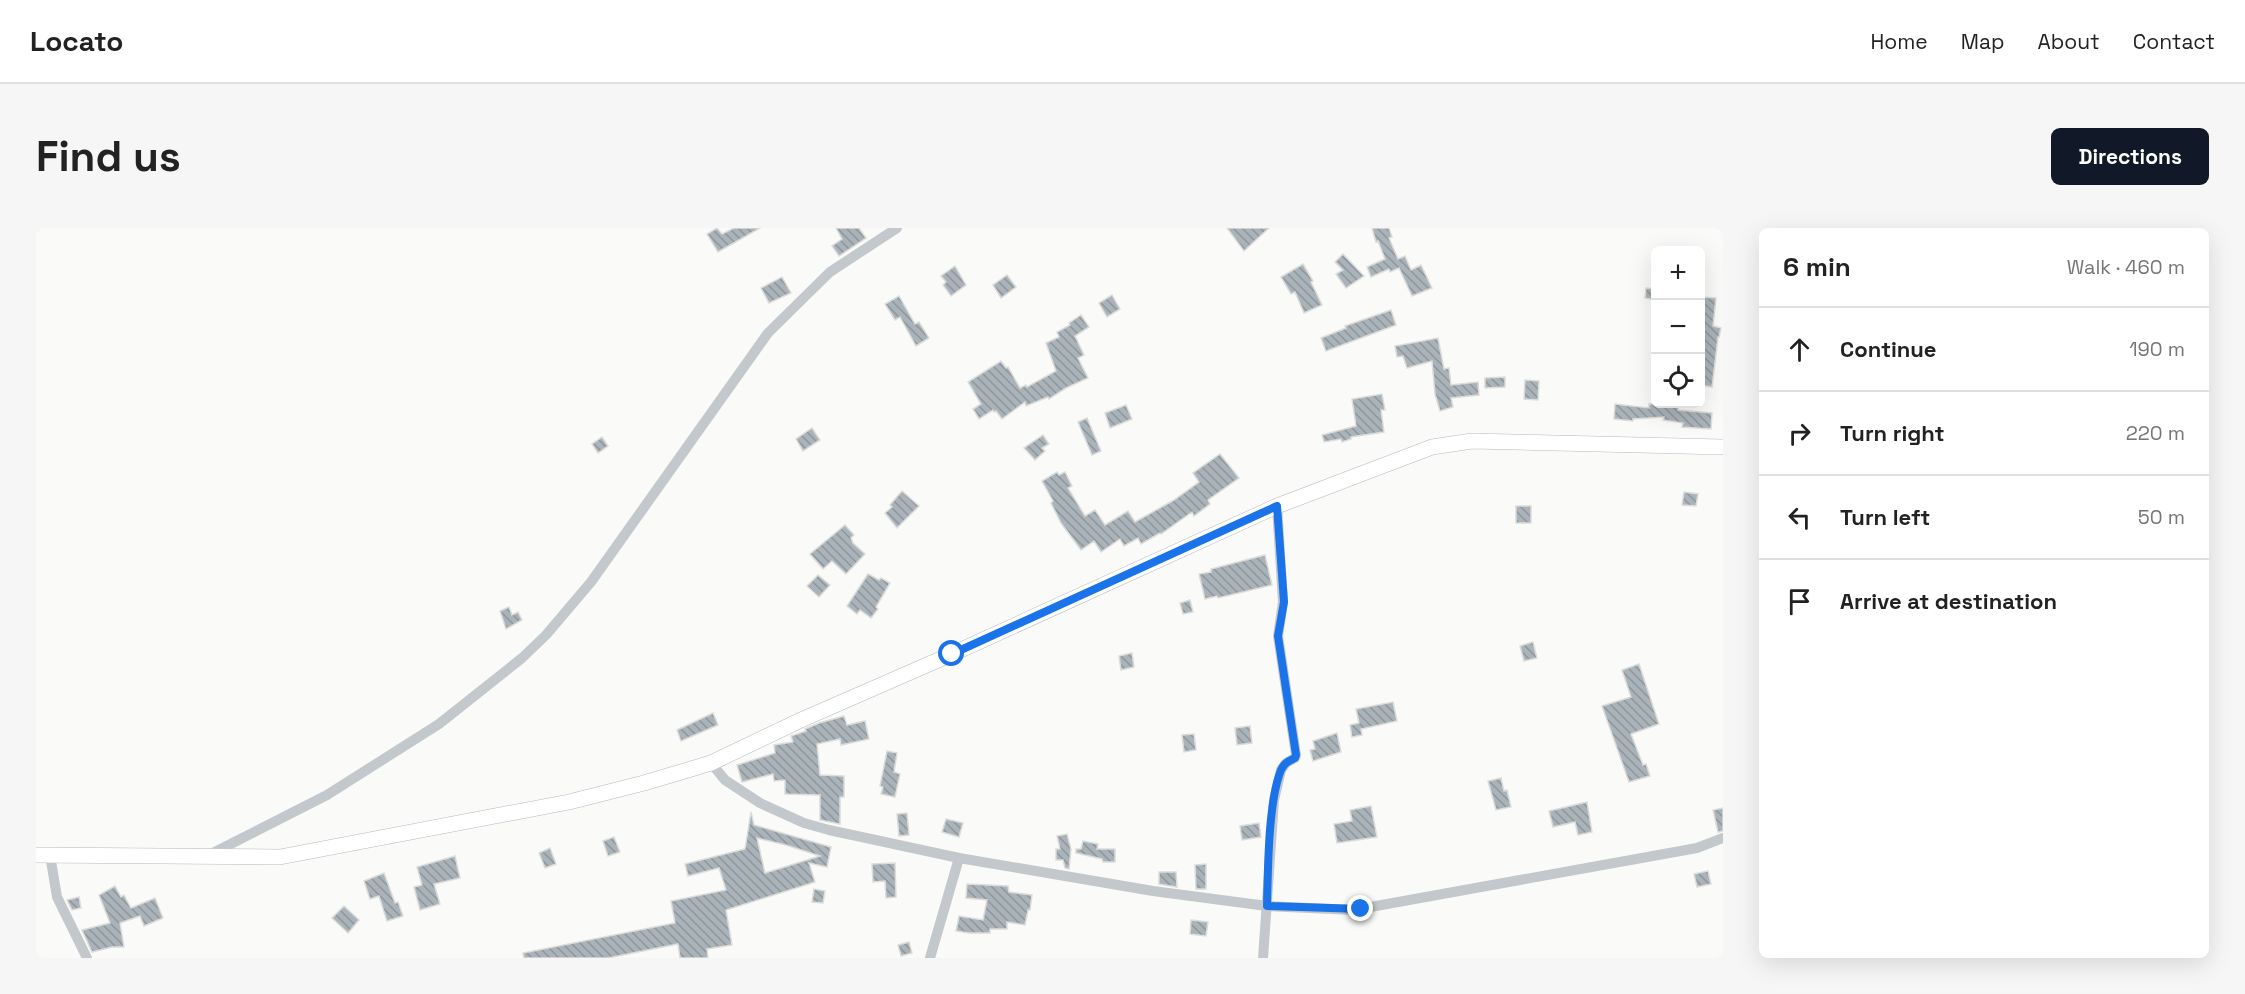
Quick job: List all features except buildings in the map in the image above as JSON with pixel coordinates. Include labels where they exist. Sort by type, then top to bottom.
[{"type":"main road","points":[[43,855],[280,857],[569,802],[711,763],[801,720],[1277,506],[1432,447],[1472,441],[1723,447]]},
{"type":"street","points":[[204,857],[335,790],[439,724],[522,658],[546,635],[591,582],[768,333],[830,272],[897,228]]},
{"type":"street","points":[[1263,958],[1274,800],[1281,770],[1296,755],[1278,636],[1284,602],[1277,506]]},
{"type":"street","points":[[711,763],[725,780],[744,794],[804,823],[959,858],[1153,891],[1267,906],[1354,910],[1697,848],[1723,838]]},
{"type":"street","points":[[43,855],[57,897],[87,958]]},
{"type":"street","points":[[930,958],[959,858]]},
{"type":"route","points":[[952,654],[1277,506],[1284,602],[1278,636],[1296,755],[1281,770],[1274,800],[1267,906],[1361,909]]}]
